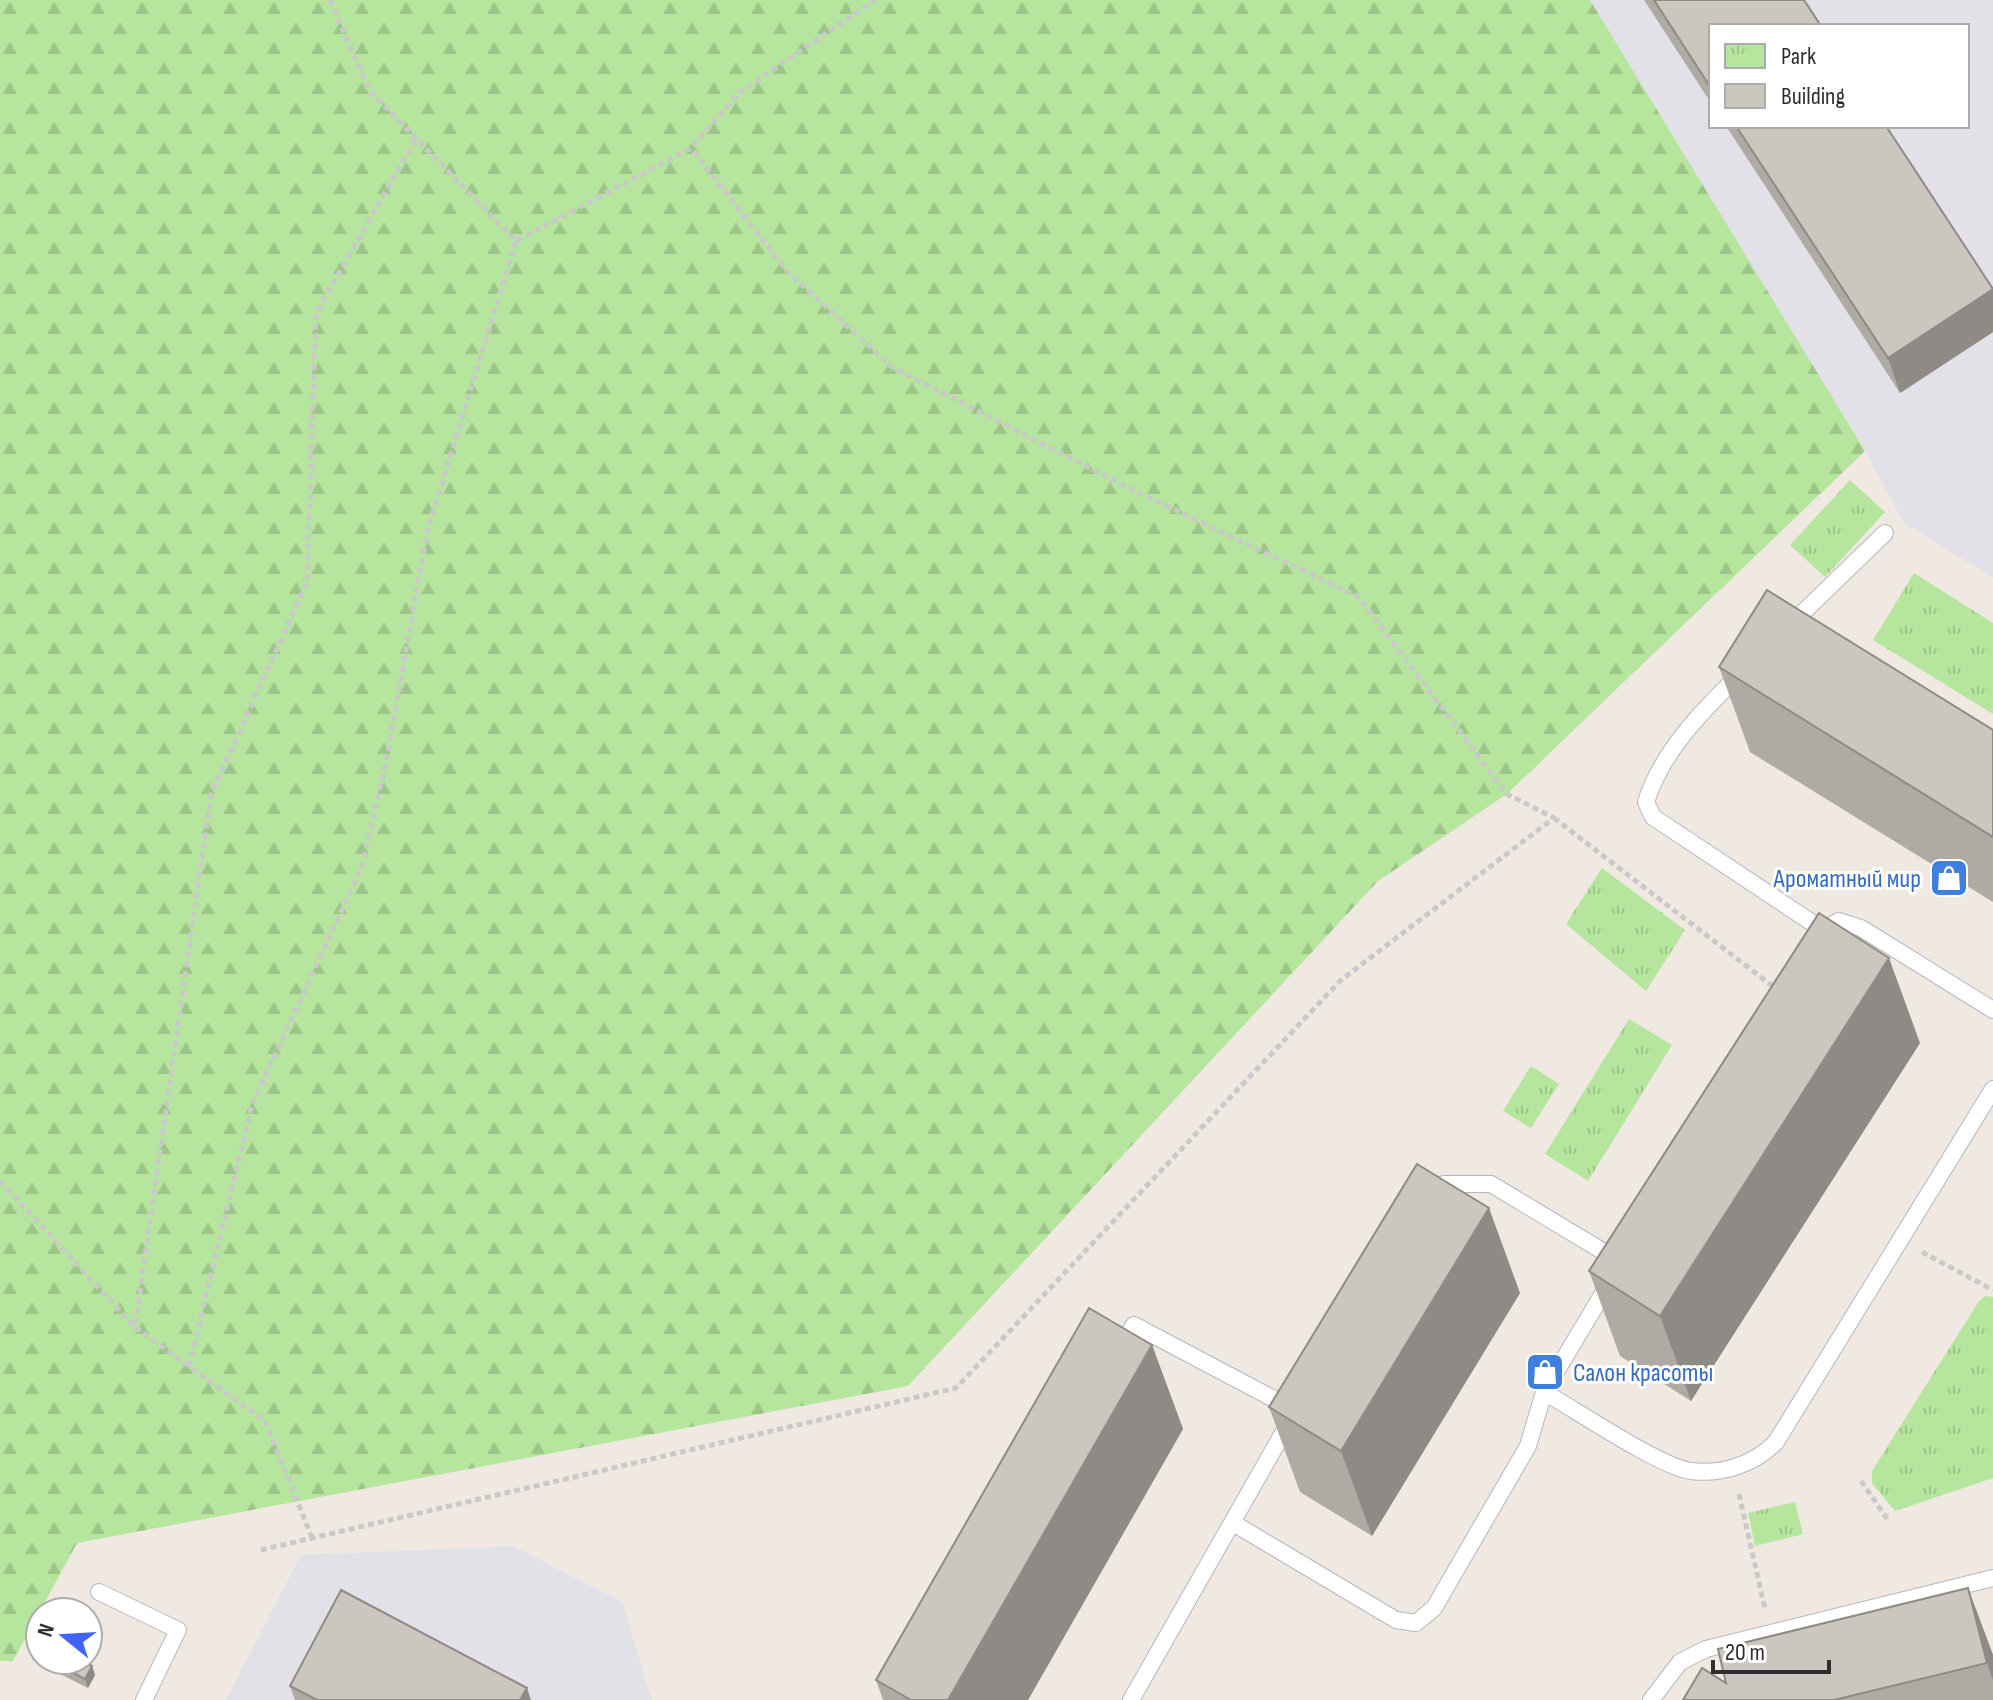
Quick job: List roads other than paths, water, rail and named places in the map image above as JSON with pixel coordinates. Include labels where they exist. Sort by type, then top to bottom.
[{"type":"lane","points":[[1777,638],[1885,533]]},
{"type":"lane","points":[[1754,661],[1697,716],[1652,783],[1646,802],[1653,817],[1816,935],[1839,921],[1861,928],[1993,1010]]},
{"type":"lane","points":[[1544,1392],[1674,1466],[1706,1472],[1761,1457],[1776,1442],[1993,1089]]},
{"type":"lane","points":[[1233,1523],[1396,1620],[1416,1623],[1434,1608],[1528,1446],[1544,1392],[1625,1256],[1491,1184],[1434,1187],[1418,1208]]},
{"type":"lane","points":[[1110,1365],[1134,1325],[1300,1404],[1131,1700]]},
{"type":"lane","points":[[1651,1700],[1680,1662],[1706,1649],[1993,1578]]},
{"type":"lane","points":[[99,1592],[178,1630],[144,1700]]},
{"type":"place","name":"Ароматный мир","points":[[1949,878]]},
{"type":"place","name":"Салон красоты","points":[[1545,1372]]}]
